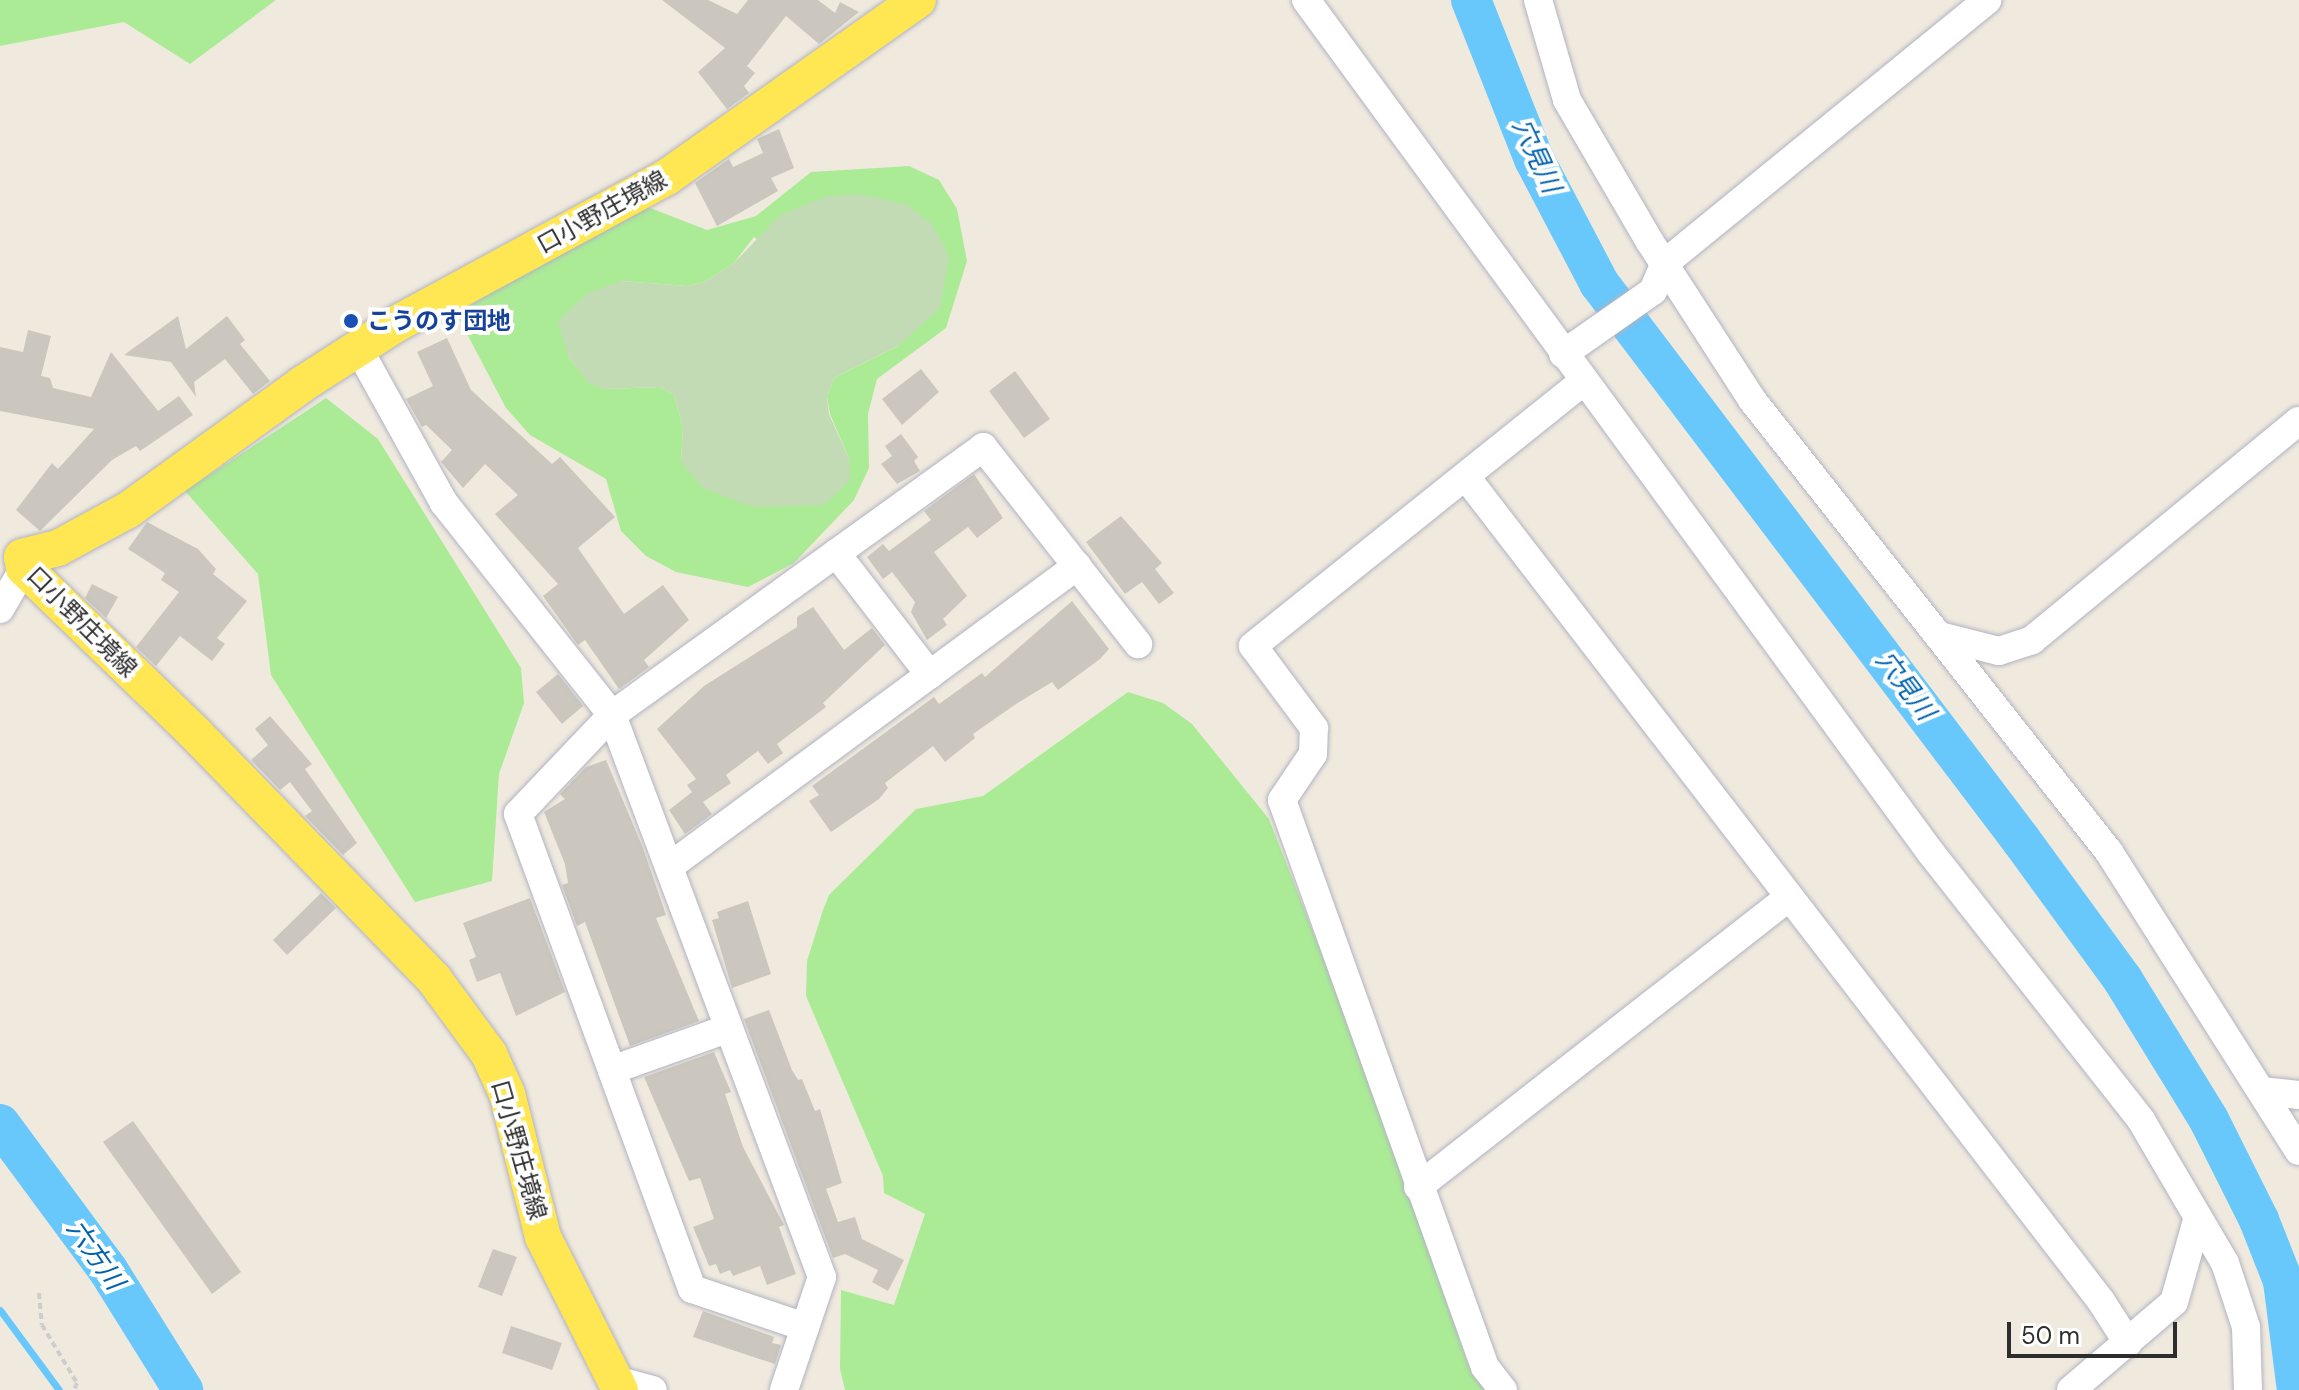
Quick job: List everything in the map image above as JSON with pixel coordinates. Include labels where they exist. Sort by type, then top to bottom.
[{"type":"main road","name":"口小野庄境線","points":[[617,1385],[543,1237],[507,1094],[489,1054],[434,979],[329,869],[15,560],[58,548],[128,510],[358,348],[667,177],[918,0]]},
{"type":"street","points":[[1306,0],[1931,853],[2141,1120],[2225,1263],[2246,1327],[2248,1390]]},
{"type":"street","points":[[1538,0],[1567,100],[1753,401],[2109,852],[2299,1151]]},
{"type":"street","points":[[1563,354],[1653,291],[1665,263],[1987,0]]},
{"type":"street","points":[[358,348],[444,503],[612,715],[822,1277],[784,1390]]},
{"type":"street","points":[[1503,1390],[1485,1367],[1418,1187],[1282,800],[1313,754],[1314,728],[1253,646],[1583,382]]},
{"type":"street","points":[[1940,636],[1999,651],[2032,640],[2299,421]]},
{"type":"street","points":[[805,1327],[692,1289],[518,814],[612,715],[983,447],[1138,644]]},
{"type":"street","points":[[1466,477],[2101,1301],[2128,1343]]},
{"type":"street","points":[[836,553],[930,675]]},
{"type":"street","points":[[0,609],[15,560]]},
{"type":"street","points":[[670,866],[1077,566]]},
{"type":"street","points":[[1418,1187],[1788,898]]},
{"type":"street","points":[[612,1070],[729,1028]]},
{"type":"street","points":[[2261,1091],[2299,1095]]},
{"type":"street","points":[[2071,1390],[2174,1302],[2197,1220]]},
{"type":"street","points":[[617,1385],[653,1390]]},
{"type":"path","points":[[39,1293],[42,1325],[77,1383],[74,1390]]},
{"type":"green space","points":[[0,0],[276,0],[190,64],[124,22],[0,46]]},
{"type":"green space","points":[[909,166],[939,180],[957,209],[967,261],[946,328],[877,379],[868,414],[869,468],[854,500],[794,563],[748,587],[676,572],[646,556],[621,531],[606,479],[530,435],[506,408],[456,313],[645,206],[707,230],[756,216],[811,172]],"holes":[[[754,237],[898,346],[834,378],[827,396],[830,414],[850,461],[681,462],[683,428],[674,395],[660,387],[606,389],[589,383],[568,356],[621,281],[688,286],[704,282],[734,263]]]},
{"type":"green space","points":[[858,194],[906,204],[932,224],[949,256],[940,308],[898,346],[834,378],[827,396],[829,414],[850,461],[850,480],[824,505],[753,507],[703,488],[681,462],[683,428],[674,395],[660,387],[606,389],[589,384],[568,356],[558,321],[588,293],[621,281],[688,286],[704,282],[734,263],[779,216],[824,197]]},
{"type":"green space","points":[[326,398],[378,439],[521,668],[524,703],[499,774],[492,881],[415,902],[271,675],[258,574],[185,491]]},
{"type":"green space","points":[[1128,692],[1163,703],[1192,724],[1269,819],[1377,1096],[1467,1362],[1485,1390],[845,1390],[840,1369],[841,1290],[894,1305],[925,1214],[884,1193],[883,1176],[806,996],[807,961],[829,895],[916,809],[983,796]]},
{"type":"building","points":[[662,0],[708,0],[737,14],[748,0],[818,0],[835,13],[840,2],[859,12],[819,44],[786,16],[747,66],[755,73],[744,86],[749,93],[727,109],[698,72],[725,48]]},
{"type":"building","points":[[779,129],[794,168],[771,178],[778,191],[717,226],[695,183],[729,159],[733,167],[763,153],[757,139]]},
{"type":"building","points":[[178,316],[186,349],[227,316],[245,340],[240,344],[270,381],[253,394],[225,359],[194,382],[196,397],[171,362],[124,355]]},
{"type":"building","points":[[28,330],[51,336],[41,376],[50,378],[53,388],[91,397],[111,352],[158,411],[179,396],[193,415],[140,451],[136,446],[112,460],[40,531],[16,510],[52,463],[58,469],[94,429],[0,411],[0,347],[23,352]]},
{"type":"building","points":[[447,338],[471,390],[552,464],[560,457],[615,517],[578,548],[624,614],[663,585],[689,620],[644,660],[649,667],[619,689],[585,640],[578,645],[543,596],[558,584],[495,514],[518,495],[485,464],[463,488],[441,462],[452,450],[426,425],[422,427],[406,399],[433,386],[417,352]]},
{"type":"building","points":[[921,369],[939,392],[902,425],[882,399]]},
{"type":"building","points":[[1015,371],[1050,419],[1024,438],[989,391]]},
{"type":"building","points":[[901,434],[918,457],[914,461],[920,471],[897,484],[881,464],[892,456],[885,446]]},
{"type":"building","points":[[974,474],[1003,518],[977,538],[968,527],[934,552],[967,596],[943,619],[947,625],[927,640],[911,612],[915,602],[892,572],[883,579],[867,557],[883,544],[889,551],[931,520],[924,511]]},
{"type":"building","points":[[1121,516],[1162,563],[1155,569],[1174,593],[1159,604],[1142,582],[1125,594],[1086,542]]},
{"type":"building","points":[[147,522],[198,549],[216,569],[213,574],[247,601],[217,638],[225,644],[212,661],[180,636],[156,666],[136,647],[179,592],[161,580],[165,573],[128,549]]},
{"type":"building","points":[[92,584],[118,597],[106,618],[85,598]]},
{"type":"building","points":[[1072,601],[1109,649],[1100,659],[1058,690],[1052,682],[1016,704],[973,734],[975,738],[945,762],[933,746],[885,783],[888,788],[879,799],[831,832],[809,801],[819,795],[812,786],[934,697],[939,704],[982,673],[985,677]]},
{"type":"building","points":[[813,607],[844,650],[872,628],[885,645],[823,703],[826,707],[777,744],[783,753],[768,764],[758,751],[726,775],[731,783],[703,802],[712,814],[685,834],[669,810],[692,792],[687,785],[696,779],[657,729],[704,686],[797,627],[797,617]]},
{"type":"building","points":[[558,674],[583,706],[562,724],[536,692]]},
{"type":"building","points":[[270,716],[312,764],[305,769],[357,843],[343,855],[305,816],[312,811],[290,782],[280,790],[251,760],[268,745],[255,729]]},
{"type":"building","points":[[606,760],[643,848],[666,915],[656,918],[699,1021],[630,1046],[585,922],[577,926],[562,885],[568,883],[565,864],[544,812],[565,799],[560,794],[586,767]]},
{"type":"building","points":[[321,893],[336,908],[287,955],[273,940]]},
{"type":"building","points":[[530,898],[565,992],[516,1016],[500,973],[477,982],[469,960],[476,957],[463,923]]},
{"type":"building","points":[[748,901],[771,974],[732,988],[712,920],[719,918],[717,912]]},
{"type":"building","points":[[769,1010],[792,1070],[798,1080],[802,1079],[815,1111],[820,1109],[842,1183],[826,1189],[838,1222],[855,1217],[862,1239],[904,1260],[888,1291],[872,1282],[878,1270],[845,1254],[833,1258],[744,1019]]},
{"type":"building","points":[[714,1052],[731,1092],[725,1094],[743,1147],[784,1225],[779,1227],[796,1274],[767,1285],[760,1266],[733,1276],[730,1270],[720,1274],[716,1264],[709,1266],[693,1227],[714,1219],[700,1178],[689,1181],[644,1077]]},
{"type":"building","points":[[133,1121],[241,1272],[212,1294],[103,1142]]},
{"type":"building","points":[[493,1249],[517,1257],[502,1296],[478,1287]]},
{"type":"building","points":[[703,1311],[774,1337],[772,1343],[781,1345],[775,1364],[693,1337]]},
{"type":"building","points":[[511,1326],[562,1343],[552,1370],[502,1353]]},
{"type":"waterway","name":"穴見川","points":[[1471,0],[1534,159],[1599,283],[2021,840],[2123,980],[2209,1120],[2259,1220],[2283,1281],[2297,1390]]},
{"type":"waterway","name":"六方川","points":[[0,1124],[108,1270],[183,1390]]},
{"type":"waterway","points":[[0,1310],[59,1390]]},
{"type":"place","name":"こうのす団地","points":[[351,321]]}]
